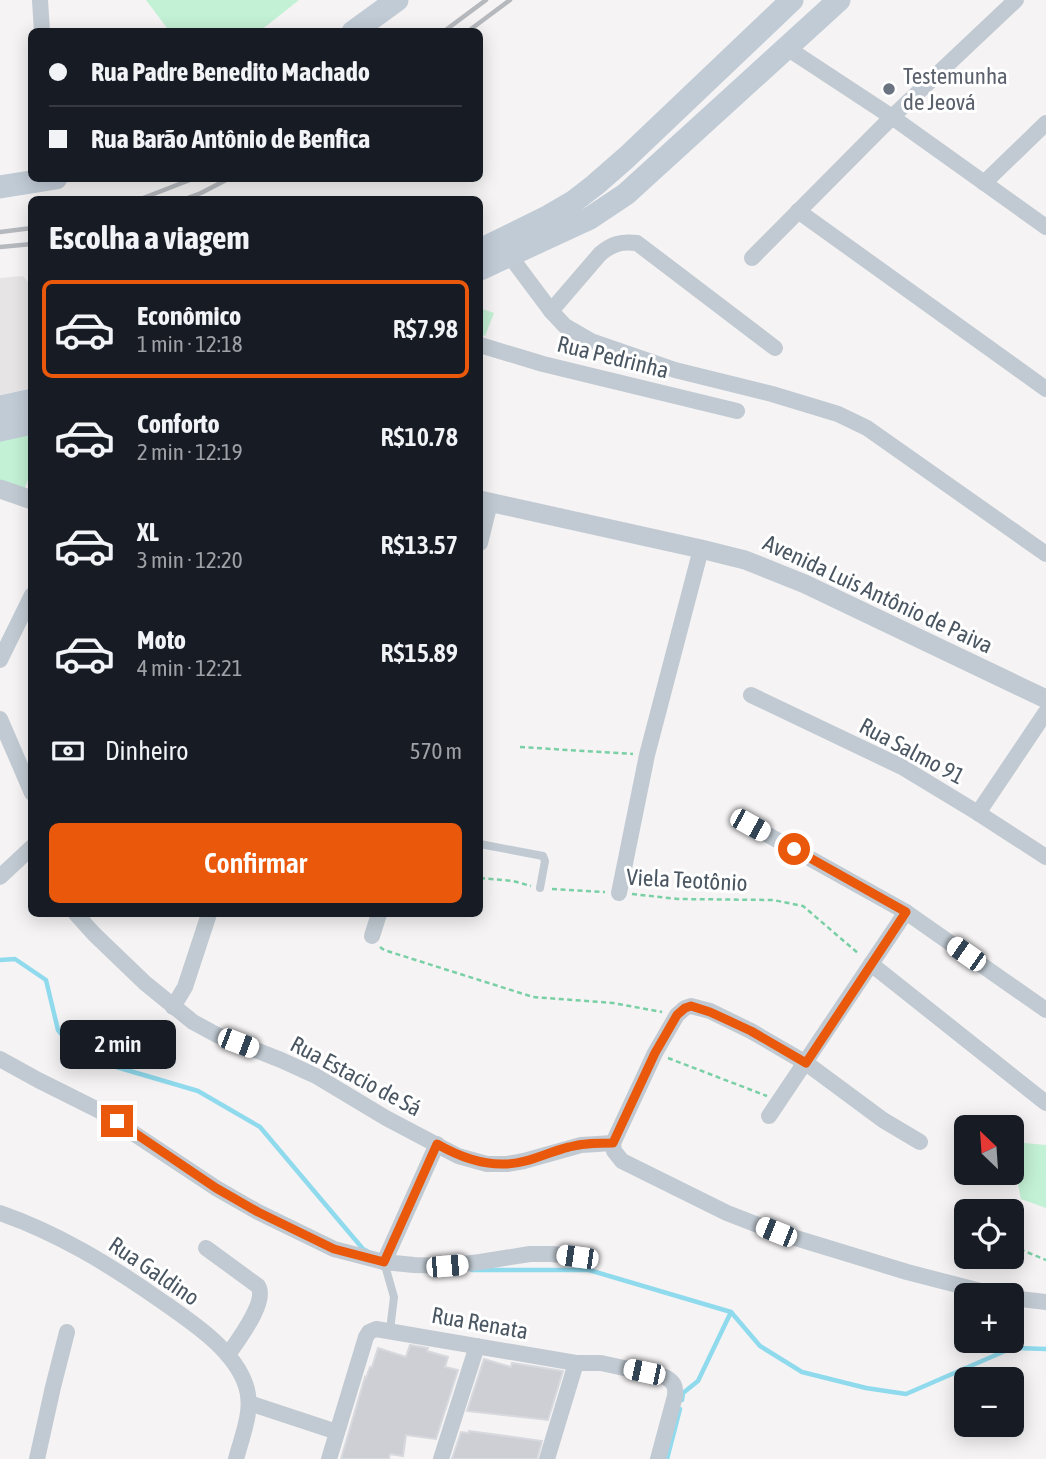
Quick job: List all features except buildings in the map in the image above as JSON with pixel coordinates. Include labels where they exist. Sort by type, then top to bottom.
[{"type":"main road","points":[[358,28],[397,0]]},
{"type":"main road","points":[[483,259],[589,191],[792,0]]},
{"type":"main road","points":[[483,260],[510,256],[568,229],[626,194],[839,0]]},
{"type":"main road","points":[[0,187],[34,182]]},
{"type":"main road","points":[[589,191],[604,209]]},
{"type":"main road","points":[[0,407],[28,401]]},
{"type":"main road","points":[[0,430],[28,424]]},
{"type":"street","points":[[40,0],[42,28]]},
{"type":"street","points":[[752,258],[892,117],[1016,0]]},
{"type":"street","points":[[787,48],[892,117],[1046,227]]},
{"type":"street","points":[[985,183],[1046,123]]},
{"type":"street","points":[[798,211],[1046,389]]},
{"type":"street","points":[[551,311],[600,254],[618,243],[637,243],[775,348]]},
{"type":"street","points":[[510,256],[565,326],[591,341],[675,370],[772,394],[838,414],[867,428],[1046,554]]},
{"type":"street","name":"Rua Pedrinha","points":[[483,346],[543,364],[737,411]]},
{"type":"street","points":[[0,489],[28,499]]},
{"type":"street","name":"Avenida Luis Antônio de Paiva","points":[[485,502],[744,560],[805,584],[1046,699]]},
{"type":"street","points":[[619,893],[647,755],[701,549]]},
{"type":"street","points":[[0,660],[28,603]]},
{"type":"street","name":"Rua Salmo 91","points":[[751,695],[902,767],[1046,857]]},
{"type":"street","points":[[978,813],[1046,712]]},
{"type":"street","points":[[0,719],[28,784]]},
{"type":"street","points":[[750,825],[906,912],[1046,1010]]},
{"type":"street","points":[[0,877],[28,851]]},
{"type":"street","points":[[769,1116],[906,912]]},
{"type":"street","name":"Rua Estacio de Sá","points":[[79,917],[109,949],[193,1022],[217,1035],[316,1076],[386,1118],[458,1156],[487,1164],[507,1164],[581,1144],[613,1143]]},
{"type":"street","points":[[173,1007],[185,987],[208,917]]},
{"type":"street","points":[[372,936],[378,917]]},
{"type":"street","points":[[871,964],[1046,1103]]},
{"type":"street","points":[[920,1142],[883,1120],[806,1063],[751,1031],[691,1006],[677,1015],[655,1053],[613,1143],[614,1151],[622,1161],[727,1213],[776,1232],[954,1284]]},
{"type":"street","points":[[0,1059],[100,1111],[216,1188],[258,1212],[334,1249],[384,1262],[447,1266],[530,1254],[577,1257]]},
{"type":"street","points":[[384,1262],[437,1144]]},
{"type":"street","name":"Rua Galdino","points":[[0,1213],[28,1223],[97,1258],[178,1312],[228,1355],[242,1375],[249,1403]]},
{"type":"street","points":[[206,1248],[261,1291],[253,1317],[228,1355]]},
{"type":"street","points":[[1024,1299],[1046,1302]]},
{"type":"street","points":[[329,1459],[366,1337],[369,1332],[383,1330]]},
{"type":"street","name":"Rua Renata","points":[[383,1330],[576,1363],[601,1363],[665,1377],[676,1387],[658,1459]]},
{"type":"street","points":[[37,1459],[67,1332]]},
{"type":"street","points":[[441,1459],[477,1346]]},
{"type":"street","points":[[547,1459],[576,1363]]},
{"type":"street","points":[[236,1459],[249,1403],[337,1432]]},
{"type":"lane","points":[[483,845],[543,856],[545,861],[540,888]]},
{"type":"lane","points":[[383,1330],[394,1297],[384,1262]]},
{"type":"path","points":[[520,747],[647,755]]},
{"type":"path","name":"Viela Teotônio","points":[[483,878],[513,881],[540,888],[678,899],[772,900],[803,906],[871,964]]},
{"type":"path","points":[[372,936],[384,950],[533,997],[613,1003],[677,1015]]},
{"type":"path","points":[[655,1053],[780,1101]]},
{"type":"path","points":[[1024,1251],[1046,1259]]},
{"type":"shaded area","points":[[23,276],[28,282],[28,389],[0,395],[0,278]]},
{"type":"green space","points":[[146,0],[299,0],[264,28],[167,28]]},
{"type":"green space","points":[[483,309],[494,313],[485,336],[483,335]]},
{"type":"green space","points":[[28,434],[28,480],[24,490],[0,483],[0,441]]},
{"type":"green space","points":[[1024,1143],[1046,1145],[1046,1208],[1021,1199],[1018,1185],[1024,1185]]},
{"type":"waterway","points":[[0,960],[15,959],[46,980],[58,1030],[79,1056],[198,1091],[260,1127],[367,1251]]},
{"type":"waterway","points":[[472,1270],[589,1270],[731,1312],[760,1346],[802,1372],[866,1388],[906,1394],[1012,1348],[1046,1349]]},
{"type":"waterway","points":[[682,1400],[683,1393],[698,1381],[731,1312]]},
{"type":"waterway","points":[[667,1459],[680,1409]]},
{"type":"railway","points":[[448,28],[486,0]]},
{"type":"railway","points":[[472,28],[510,0]]},
{"type":"railway","points":[[148,196],[185,182]]},
{"type":"railway","points":[[193,196],[222,182]]},
{"type":"railway","points":[[0,232],[28,228]]},
{"type":"railway","points":[[0,247],[28,244]]},
{"type":"place","name":"Testemunha de Jeová","points":[[889,89]]},
{"type":"route","points":[[117,1121],[216,1188],[258,1212],[334,1249],[384,1262],[437,1144],[458,1156],[487,1164],[507,1164],[581,1144],[613,1143],[655,1053],[679,1012],[685,1008],[691,1006],[710,1012],[751,1031],[806,1063],[906,912],[794,849]]}]
